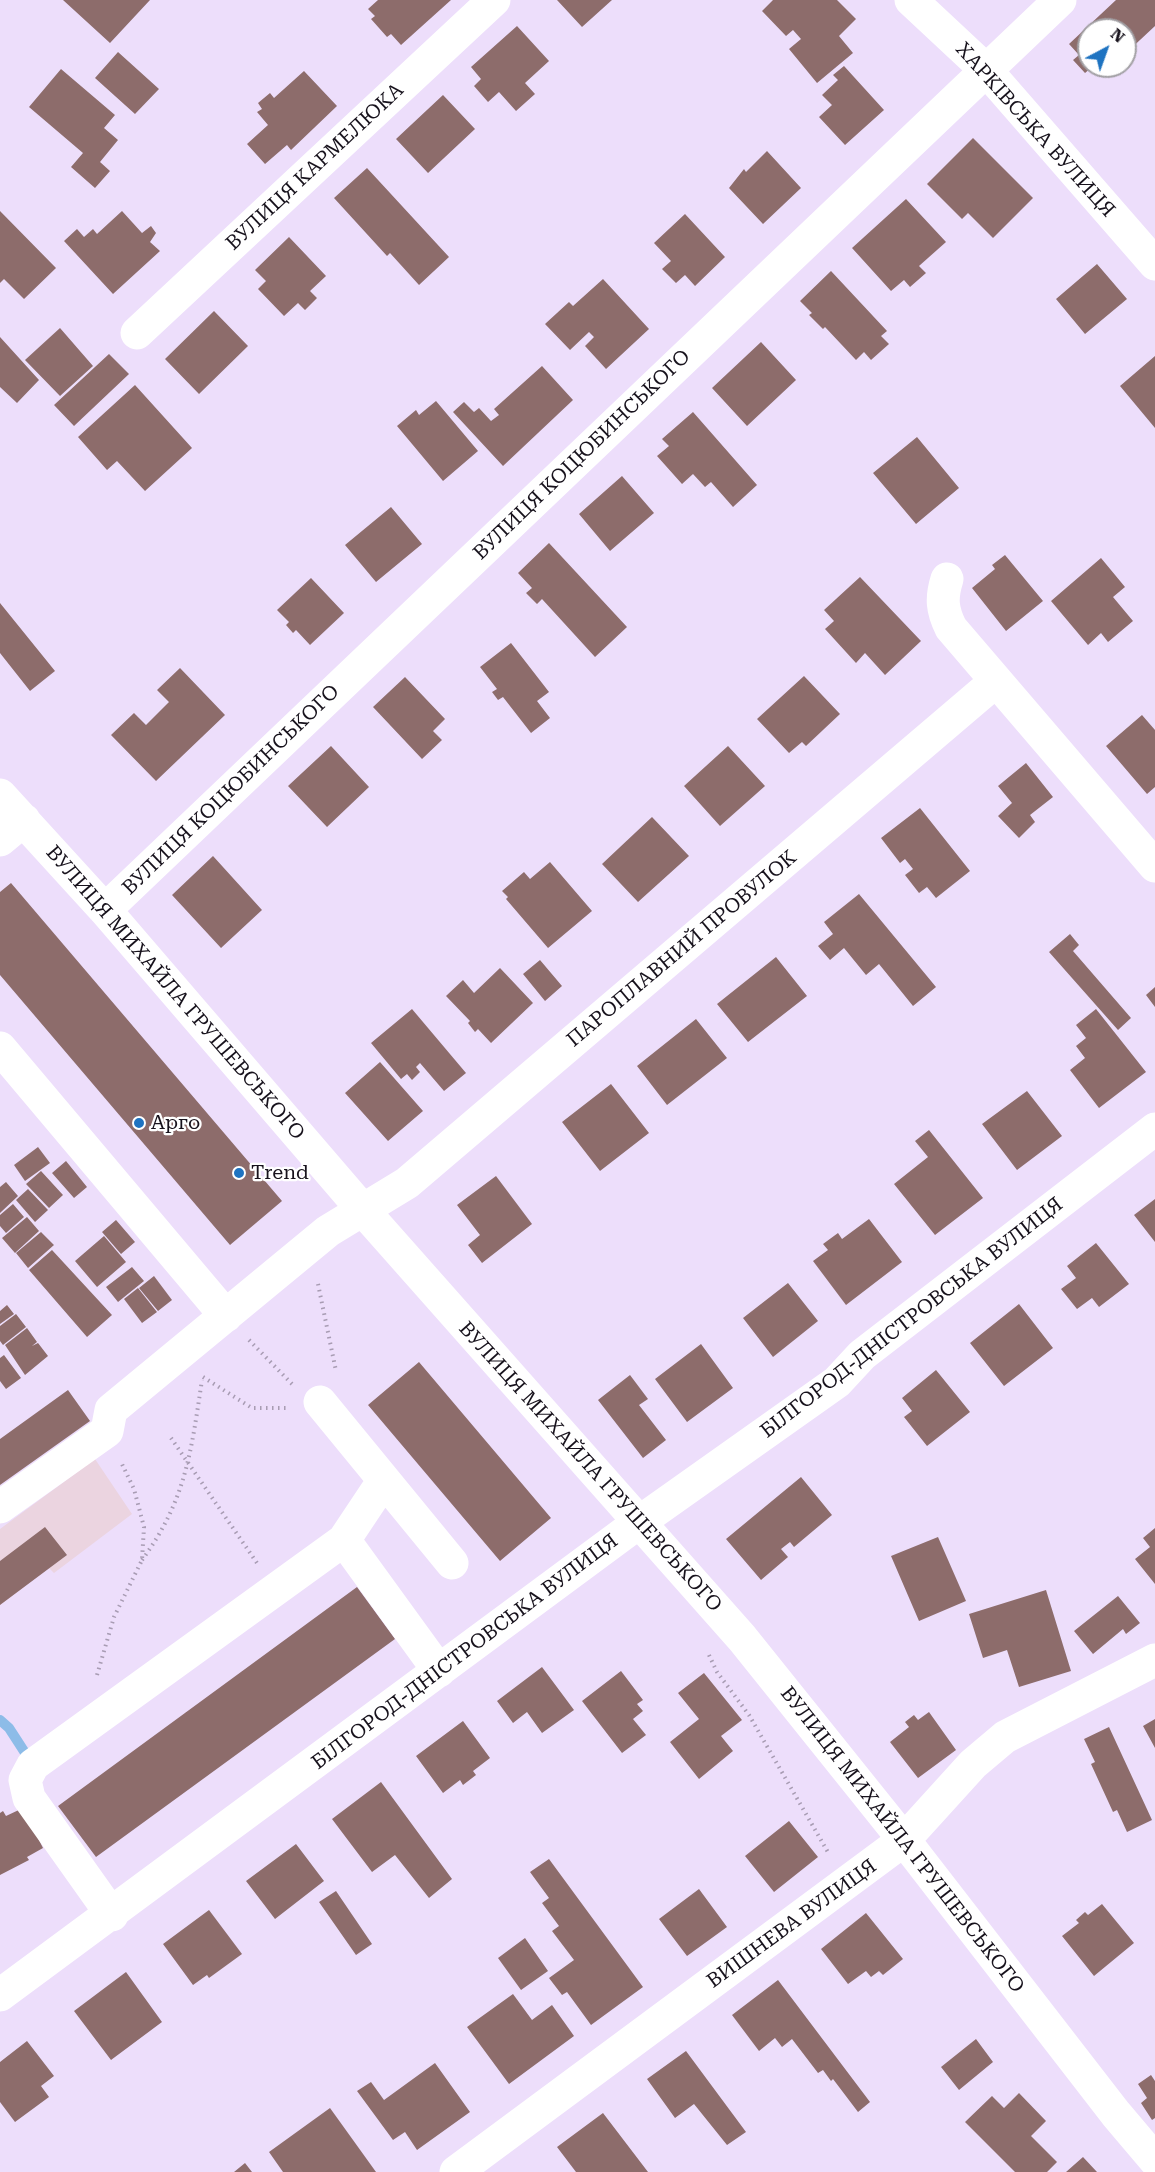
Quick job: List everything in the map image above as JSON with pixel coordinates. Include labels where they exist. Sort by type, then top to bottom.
[{"type":"street","name":"ВУЛИЦЯ КАРМЕЛЮКА","points":[[137,333],[494,0]]},
{"type":"street","name":"ХАРКІВСЬКА ВУЛИЦЯ","points":[[911,0],[986,70],[1155,264]]},
{"type":"street","name":"ВУЛИЦЯ КОЦЮБИНСЬКОГО","points":[[105,909],[1060,0]]},
{"type":"street","points":[[947,579],[942,596],[944,613],[951,628],[1155,866]]},
{"type":"street","name":"ПАРОПЛАВНИЙ ПРОВУЛОК","points":[[107,1431],[111,1410],[235,1325],[328,1231],[407,1183],[996,681]]},
{"type":"street","name":"ВУЛИЦЯ МИХАЙЛА ГРУШЕВСЬКОГО","points":[[0,795],[12,830],[105,909],[362,1209],[742,1638],[904,1840],[1116,2114],[1155,2160]]},
{"type":"street","points":[[0,1048],[235,1325]]},
{"type":"street","name":"БІЛГОРОД-ДНІСТРОВСЬКА ВУЛИЦЯ","points":[[0,1995],[112,1915],[639,1523],[837,1382],[862,1355],[1155,1129]]},
{"type":"street","points":[[304,1400],[384,1480],[452,1563]]},
{"type":"street","points":[[0,1507],[107,1431]]},
{"type":"street","points":[[112,1915],[40,1818],[29,1798],[25,1780],[33,1765],[344,1540],[384,1480]]},
{"type":"street","points":[[344,1540],[439,1671]]},
{"type":"street","name":"ВИШНЕВА ВУЛИЦЯ","points":[[456,2172],[904,1840],[973,1764],[1005,1737],[1155,1660]]},
{"type":"path","points":[[317,1277],[336,1374]]},
{"type":"path","points":[[235,1325],[304,1400]]},
{"type":"path","points":[[199,1369],[203,1377],[252,1408],[304,1400]]},
{"type":"path","points":[[96,1719],[94,1691],[100,1660],[114,1617],[142,1560],[161,1534],[178,1499],[189,1464],[203,1377]]},
{"type":"path","points":[[107,1431],[134,1489],[144,1527],[142,1560]]},
{"type":"path","points":[[171,1438],[276,1590]]},
{"type":"path","points":[[706,1651],[717,1672],[754,1724],[832,1860]]},
{"type":"shaded area","points":[[95,1459],[132,1514],[54,1573],[49,1568],[0,1605],[0,1529]]},
{"type":"building","points":[[63,0],[150,0],[110,43]]},
{"type":"building","points":[[378,0],[451,0],[401,45],[391,34],[387,37],[371,19],[375,16],[368,9]]},
{"type":"building","points":[[557,0],[612,0],[582,27]]},
{"type":"building","points":[[773,0],[837,0],[856,19],[839,36],[853,53],[817,83],[789,49],[801,39],[793,30],[786,36],[762,11]]},
{"type":"building","points":[[1116,0],[1155,0],[1155,26],[1137,43],[1137,18],[1097,18]]},
{"type":"building","points":[[517,26],[549,61],[525,83],[535,94],[516,111],[499,92],[488,102],[474,86],[481,79],[471,67]]},
{"type":"building","points":[[1077,37],[1077,53],[1069,44]]},
{"type":"building","points":[[118,52],[159,89],[135,114],[95,78]]},
{"type":"building","points":[[844,66],[884,110],[845,145],[819,117],[832,105],[822,95],[838,80],[833,75]]},
{"type":"building","points":[[61,69],[115,115],[104,128],[118,140],[100,162],[110,171],[95,188],[71,167],[83,153],[29,107]]},
{"type":"building","points":[[304,71],[337,106],[291,150],[287,145],[265,164],[247,144],[268,125],[257,112],[262,109],[258,103],[270,93],[274,98]]},
{"type":"building","points":[[443,95],[475,129],[428,173],[396,139]]},
{"type":"building","points":[[973,138],[1033,198],[993,238],[968,213],[962,219],[927,184]]},
{"type":"building","points":[[767,151],[801,188],[763,224],[729,188],[744,169],[746,172]]},
{"type":"building","points":[[367,168],[449,257],[419,285],[390,253],[387,256],[334,198]]},
{"type":"building","points":[[906,199],[946,242],[919,266],[926,273],[910,287],[904,280],[891,291],[852,248]]},
{"type":"building","points":[[0,211],[56,268],[24,299],[4,279],[0,283]]},
{"type":"building","points":[[122,211],[142,233],[151,226],[156,233],[150,242],[160,251],[113,294],[64,241],[77,229],[84,237],[93,229],[97,234]]},
{"type":"building","points":[[685,214],[725,257],[695,286],[685,275],[676,283],[662,269],[671,261],[654,243]]},
{"type":"building","points":[[289,237],[326,276],[310,291],[317,298],[305,310],[298,303],[284,316],[258,289],[266,281],[255,270]]},
{"type":"building","points":[[1097,264],[1127,299],[1085,334],[1056,299]]},
{"type":"building","points":[[831,271],[887,331],[881,336],[889,344],[871,360],[864,352],[856,360],[825,327],[823,329],[809,315],[812,313],[800,301]]},
{"type":"building","points":[[603,279],[649,329],[606,369],[585,346],[594,337],[589,332],[570,350],[545,324],[569,302],[573,306]]},
{"type":"building","points":[[214,311],[248,346],[199,394],[165,359]]},
{"type":"building","points":[[60,328],[93,366],[60,396],[25,360]]},
{"type":"building","points":[[0,337],[39,380],[17,403],[0,387]]},
{"type":"building","points":[[761,342],[796,380],[747,426],[712,388]]},
{"type":"building","points":[[109,354],[129,374],[74,426],[54,405]]},
{"type":"building","points":[[1155,356],[1155,428],[1120,386]]},
{"type":"building","points":[[542,366],[573,400],[503,466],[453,412],[464,402],[474,412],[479,408],[491,421],[499,415],[494,409]]},
{"type":"building","points":[[135,385],[192,448],[145,491],[117,461],[107,470],[78,437]]},
{"type":"building","points":[[436,401],[478,451],[443,481],[397,426],[416,410],[419,415]]},
{"type":"building","points":[[693,412],[757,485],[733,507],[711,482],[705,487],[693,474],[682,484],[657,456],[669,446],[662,439]]},
{"type":"building","points":[[917,437],[959,488],[916,524],[873,473]]},
{"type":"building","points":[[622,476],[654,513],[610,551],[579,514]]},
{"type":"building","points":[[391,507],[422,544],[376,582],[345,545]]},
{"type":"building","points":[[549,543],[627,627],[595,657],[542,599],[537,604],[526,593],[532,588],[518,573]]},
{"type":"building","points":[[1005,555],[1043,601],[1006,631],[972,588],[995,569],[992,565]]},
{"type":"building","points":[[1101,558],[1125,587],[1113,597],[1133,621],[1108,642],[1101,633],[1088,645],[1051,601]]},
{"type":"building","points":[[860,577],[921,641],[885,675],[865,653],[856,663],[825,629],[834,621],[824,610]]},
{"type":"building","points":[[311,578],[344,613],[310,645],[296,630],[293,633],[286,625],[289,622],[277,610]]},
{"type":"building","points":[[0,603],[55,671],[30,691],[0,653]]},
{"type":"building","points":[[511,643],[549,692],[537,701],[550,718],[531,733],[503,697],[498,700],[492,692],[497,689],[480,667]]},
{"type":"building","points":[[180,668],[225,715],[156,781],[111,735],[134,713],[146,725],[169,702],[157,690]]},
{"type":"building","points":[[804,676],[840,714],[806,746],[802,742],[789,753],[757,719]]},
{"type":"building","points":[[405,677],[445,719],[433,731],[442,740],[422,759],[373,707]]},
{"type":"building","points":[[1142,715],[1155,730],[1155,787],[1147,794],[1106,746]]},
{"type":"building","points":[[331,746],[369,787],[327,827],[288,786]]},
{"type":"building","points":[[728,746],[765,786],[720,826],[684,786]]},
{"type":"building","points":[[1026,763],[1053,797],[1030,815],[1035,822],[1019,838],[998,816],[1012,803],[998,786]]},
{"type":"building","points":[[920,808],[970,871],[936,898],[927,887],[919,893],[905,875],[913,869],[905,859],[900,863],[881,838]]},
{"type":"building","points":[[652,817],[689,856],[638,902],[602,864]]},
{"type":"building","points":[[213,856],[262,910],[221,948],[172,895]]},
{"type":"building","points":[[550,862],[592,911],[548,948],[506,899],[508,897],[502,891],[524,872],[530,879]]},
{"type":"building","points":[[11,883],[282,1201],[230,1245],[0,975],[0,892]]},
{"type":"building","points":[[859,894],[936,987],[913,1006],[879,964],[866,975],[844,948],[830,960],[818,946],[833,934],[824,922]]},
{"type":"building","points":[[1070,934],[1079,945],[1073,951],[1131,1018],[1118,1030],[1049,952]]},
{"type":"building","points":[[776,957],[807,996],[748,1042],[717,1004]]},
{"type":"building","points":[[540,960],[562,986],[545,1001],[523,974]]},
{"type":"building","points":[[500,968],[533,1003],[491,1043],[478,1029],[475,1032],[468,1023],[470,1021],[446,996],[463,980],[474,993]]},
{"type":"building","points":[[1155,987],[1155,1007],[1146,995]]},
{"type":"building","points":[[412,1009],[466,1073],[444,1091],[420,1063],[416,1067],[420,1072],[412,1080],[407,1074],[401,1079],[371,1043]]},
{"type":"building","points":[[1096,1009],[1146,1072],[1099,1108],[1070,1070],[1085,1058],[1076,1046],[1086,1038],[1076,1025]]},
{"type":"building","points":[[696,1019],[727,1058],[667,1105],[637,1066]]},
{"type":"building","points":[[380,1062],[423,1111],[388,1141],[345,1093]]},
{"type":"building","points":[[611,1084],[649,1133],[600,1171],[562,1122]]},
{"type":"building","points":[[1027,1091],[1062,1136],[1017,1170],[982,1124]]},
{"type":"building","points":[[929,1130],[983,1198],[935,1235],[894,1184],[928,1157],[915,1141]]},
{"type":"building","points":[[38,1147],[50,1163],[25,1181],[14,1165]]},
{"type":"building","points":[[66,1161],[87,1187],[74,1198],[52,1173]]},
{"type":"building","points":[[41,1171],[63,1195],[49,1208],[26,1184]]},
{"type":"building","points":[[496,1176],[532,1224],[482,1263],[468,1245],[480,1235],[457,1205]]},
{"type":"building","points":[[6,1182],[18,1196],[0,1213],[0,1187]]},
{"type":"building","points":[[28,1189],[48,1210],[35,1222],[16,1200]]},
{"type":"building","points":[[1155,1199],[1155,1242],[1134,1215]]},
{"type":"building","points":[[13,1204],[24,1217],[6,1233],[0,1226],[0,1215]]},
{"type":"building","points":[[27,1217],[39,1231],[15,1253],[2,1238]]},
{"type":"building","points":[[869,1219],[902,1262],[846,1305],[813,1261],[828,1250],[823,1244],[838,1233],[842,1239]]},
{"type":"building","points":[[116,1220],[135,1242],[121,1254],[102,1232]]},
{"type":"building","points":[[41,1232],[54,1245],[28,1268],[16,1253]]},
{"type":"building","points":[[104,1236],[126,1262],[97,1287],[75,1261]]},
{"type":"building","points":[[1096,1243],[1129,1284],[1099,1307],[1092,1298],[1077,1309],[1061,1289],[1076,1278],[1067,1266]]},
{"type":"building","points":[[52,1250],[112,1315],[87,1337],[29,1270]]},
{"type":"building","points":[[132,1267],[144,1281],[118,1302],[106,1287]]},
{"type":"building","points":[[154,1276],[172,1300],[158,1311],[139,1288]]},
{"type":"building","points":[[788,1283],[818,1321],[773,1357],[743,1318]]},
{"type":"building","points":[[138,1288],[157,1312],[142,1323],[124,1299]]},
{"type":"building","points":[[1019,1304],[1053,1348],[1004,1386],[970,1343]]},
{"type":"building","points":[[7,1305],[14,1314],[0,1324],[0,1311]]},
{"type":"building","points":[[16,1314],[26,1327],[3,1345],[0,1341],[0,1326]]},
{"type":"building","points":[[27,1328],[37,1342],[32,1346],[38,1343],[48,1356],[25,1375],[5,1345]]},
{"type":"building","points":[[701,1344],[733,1388],[687,1422],[655,1379]]},
{"type":"building","points":[[4,1355],[21,1378],[6,1389],[0,1381],[0,1358]]},
{"type":"building","points":[[419,1362],[551,1518],[500,1561],[368,1405]]},
{"type":"building","points":[[936,1370],[970,1412],[927,1446],[904,1417],[912,1411],[902,1398]]},
{"type":"building","points":[[630,1375],[648,1399],[639,1405],[666,1440],[643,1458],[598,1400]]},
{"type":"building","points":[[68,1390],[90,1421],[0,1485],[0,1439]]},
{"type":"building","points":[[801,1477],[832,1515],[794,1547],[790,1542],[781,1549],[788,1557],[761,1580],[726,1539]]},
{"type":"building","points":[[45,1527],[67,1555],[0,1605],[0,1561]]},
{"type":"building","points":[[1155,1528],[1155,1584],[1135,1559],[1150,1547],[1143,1538]]},
{"type":"building","points":[[938,1537],[966,1601],[919,1621],[891,1556]]},
{"type":"building","points":[[357,1587],[395,1639],[96,1857],[58,1806]]},
{"type":"building","points":[[1046,1590],[1071,1671],[1019,1687],[1007,1650],[983,1658],[969,1614]]},
{"type":"building","points":[[1118,1596],[1140,1623],[1126,1634],[1123,1629],[1093,1654],[1074,1631]]},
{"type":"building","points":[[542,1667],[574,1710],[542,1733],[527,1712],[513,1723],[497,1701]]},
{"type":"building","points":[[621,1671],[643,1700],[637,1704],[643,1711],[633,1719],[646,1735],[622,1753],[582,1701]]},
{"type":"building","points":[[704,1673],[742,1720],[721,1736],[733,1751],[699,1779],[670,1742],[699,1719],[678,1693]]},
{"type":"building","points":[[929,1712],[956,1750],[918,1778],[890,1742],[909,1727],[905,1722],[914,1715],[918,1720]]},
{"type":"building","points":[[1155,1719],[1155,1748],[1143,1726]]},
{"type":"building","points":[[463,1721],[490,1758],[473,1771],[476,1775],[463,1785],[460,1780],[443,1793],[416,1756]]},
{"type":"building","points":[[1109,1727],[1152,1820],[1127,1832],[1117,1810],[1113,1812],[1091,1764],[1095,1762],[1084,1739]]},
{"type":"building","points":[[381,1782],[452,1879],[429,1898],[395,1855],[372,1872],[332,1819]]},
{"type":"building","points":[[23,1808],[43,1848],[27,1857],[29,1860],[0,1875],[0,1813],[3,1811],[6,1816]]},
{"type":"building","points":[[789,1821],[818,1857],[774,1892],[745,1856]]},
{"type":"building","points":[[296,1844],[324,1881],[275,1919],[246,1881]]},
{"type":"building","points":[[549,1859],[643,1987],[591,2025],[567,1992],[562,1995],[549,1978],[574,1960],[552,1931],[559,1926],[542,1903],[549,1898],[530,1872]]},
{"type":"building","points":[[699,1889],[727,1927],[687,1956],[659,1919]]},
{"type":"building","points":[[336,1891],[372,1944],[356,1955],[319,1902]]},
{"type":"building","points":[[1102,1904],[1134,1943],[1094,1976],[1062,1936],[1079,1923],[1076,1920],[1085,1912],[1088,1915]]},
{"type":"building","points":[[209,1910],[242,1954],[209,1978],[207,1975],[193,1985],[163,1944]]},
{"type":"building","points":[[866,1913],[903,1959],[883,1975],[879,1971],[871,1977],[866,1971],[848,1984],[821,1949]]},
{"type":"building","points":[[525,1938],[548,1971],[521,1990],[498,1958]]},
{"type":"building","points":[[126,1972],[162,2022],[111,2060],[74,2011]]},
{"type":"building","points":[[778,1980],[870,2102],[858,2112],[833,2079],[831,2081],[823,2070],[818,2073],[792,2039],[782,2047],[775,2038],[759,2051],[732,2015]]},
{"type":"building","points":[[513,1994],[532,2020],[552,2005],[574,2036],[509,2084],[467,2027]]},
{"type":"building","points":[[976,2039],[993,2062],[959,2090],[941,2067]]},
{"type":"building","points":[[27,2041],[54,2076],[41,2086],[49,2097],[15,2122],[0,2102],[0,2062]]},
{"type":"building","points":[[686,2051],[746,2132],[727,2145],[694,2104],[675,2118],[647,2079]]},
{"type":"building","points":[[435,2063],[470,2112],[417,2150],[405,2132],[393,2140],[357,2091],[371,2082],[384,2100]]},
{"type":"building","points":[[1151,2075],[1155,2081],[1155,2118],[1152,2120],[1141,2103],[1147,2098],[1138,2084]]},
{"type":"building","points":[[1019,2093],[1046,2121],[1031,2136],[1057,2162],[1047,2172],[1015,2172],[965,2122],[992,2096],[1004,2108]]},
{"type":"building","points":[[330,2108],[376,2172],[283,2172],[269,2152]]},
{"type":"building","points":[[603,2113],[648,2172],[576,2172],[557,2147]]},
{"type":"building","points":[[1083,2157],[1097,2172],[1066,2172]]},
{"type":"building","points":[[245,2163],[252,2172],[234,2172]]},
{"type":"waterway","points":[[0,1720],[9,1728],[31,1762]]},
{"type":"place","name":"Арго","points":[[139,1123]]},
{"type":"place","name":"Trend","points":[[239,1173]]}]
